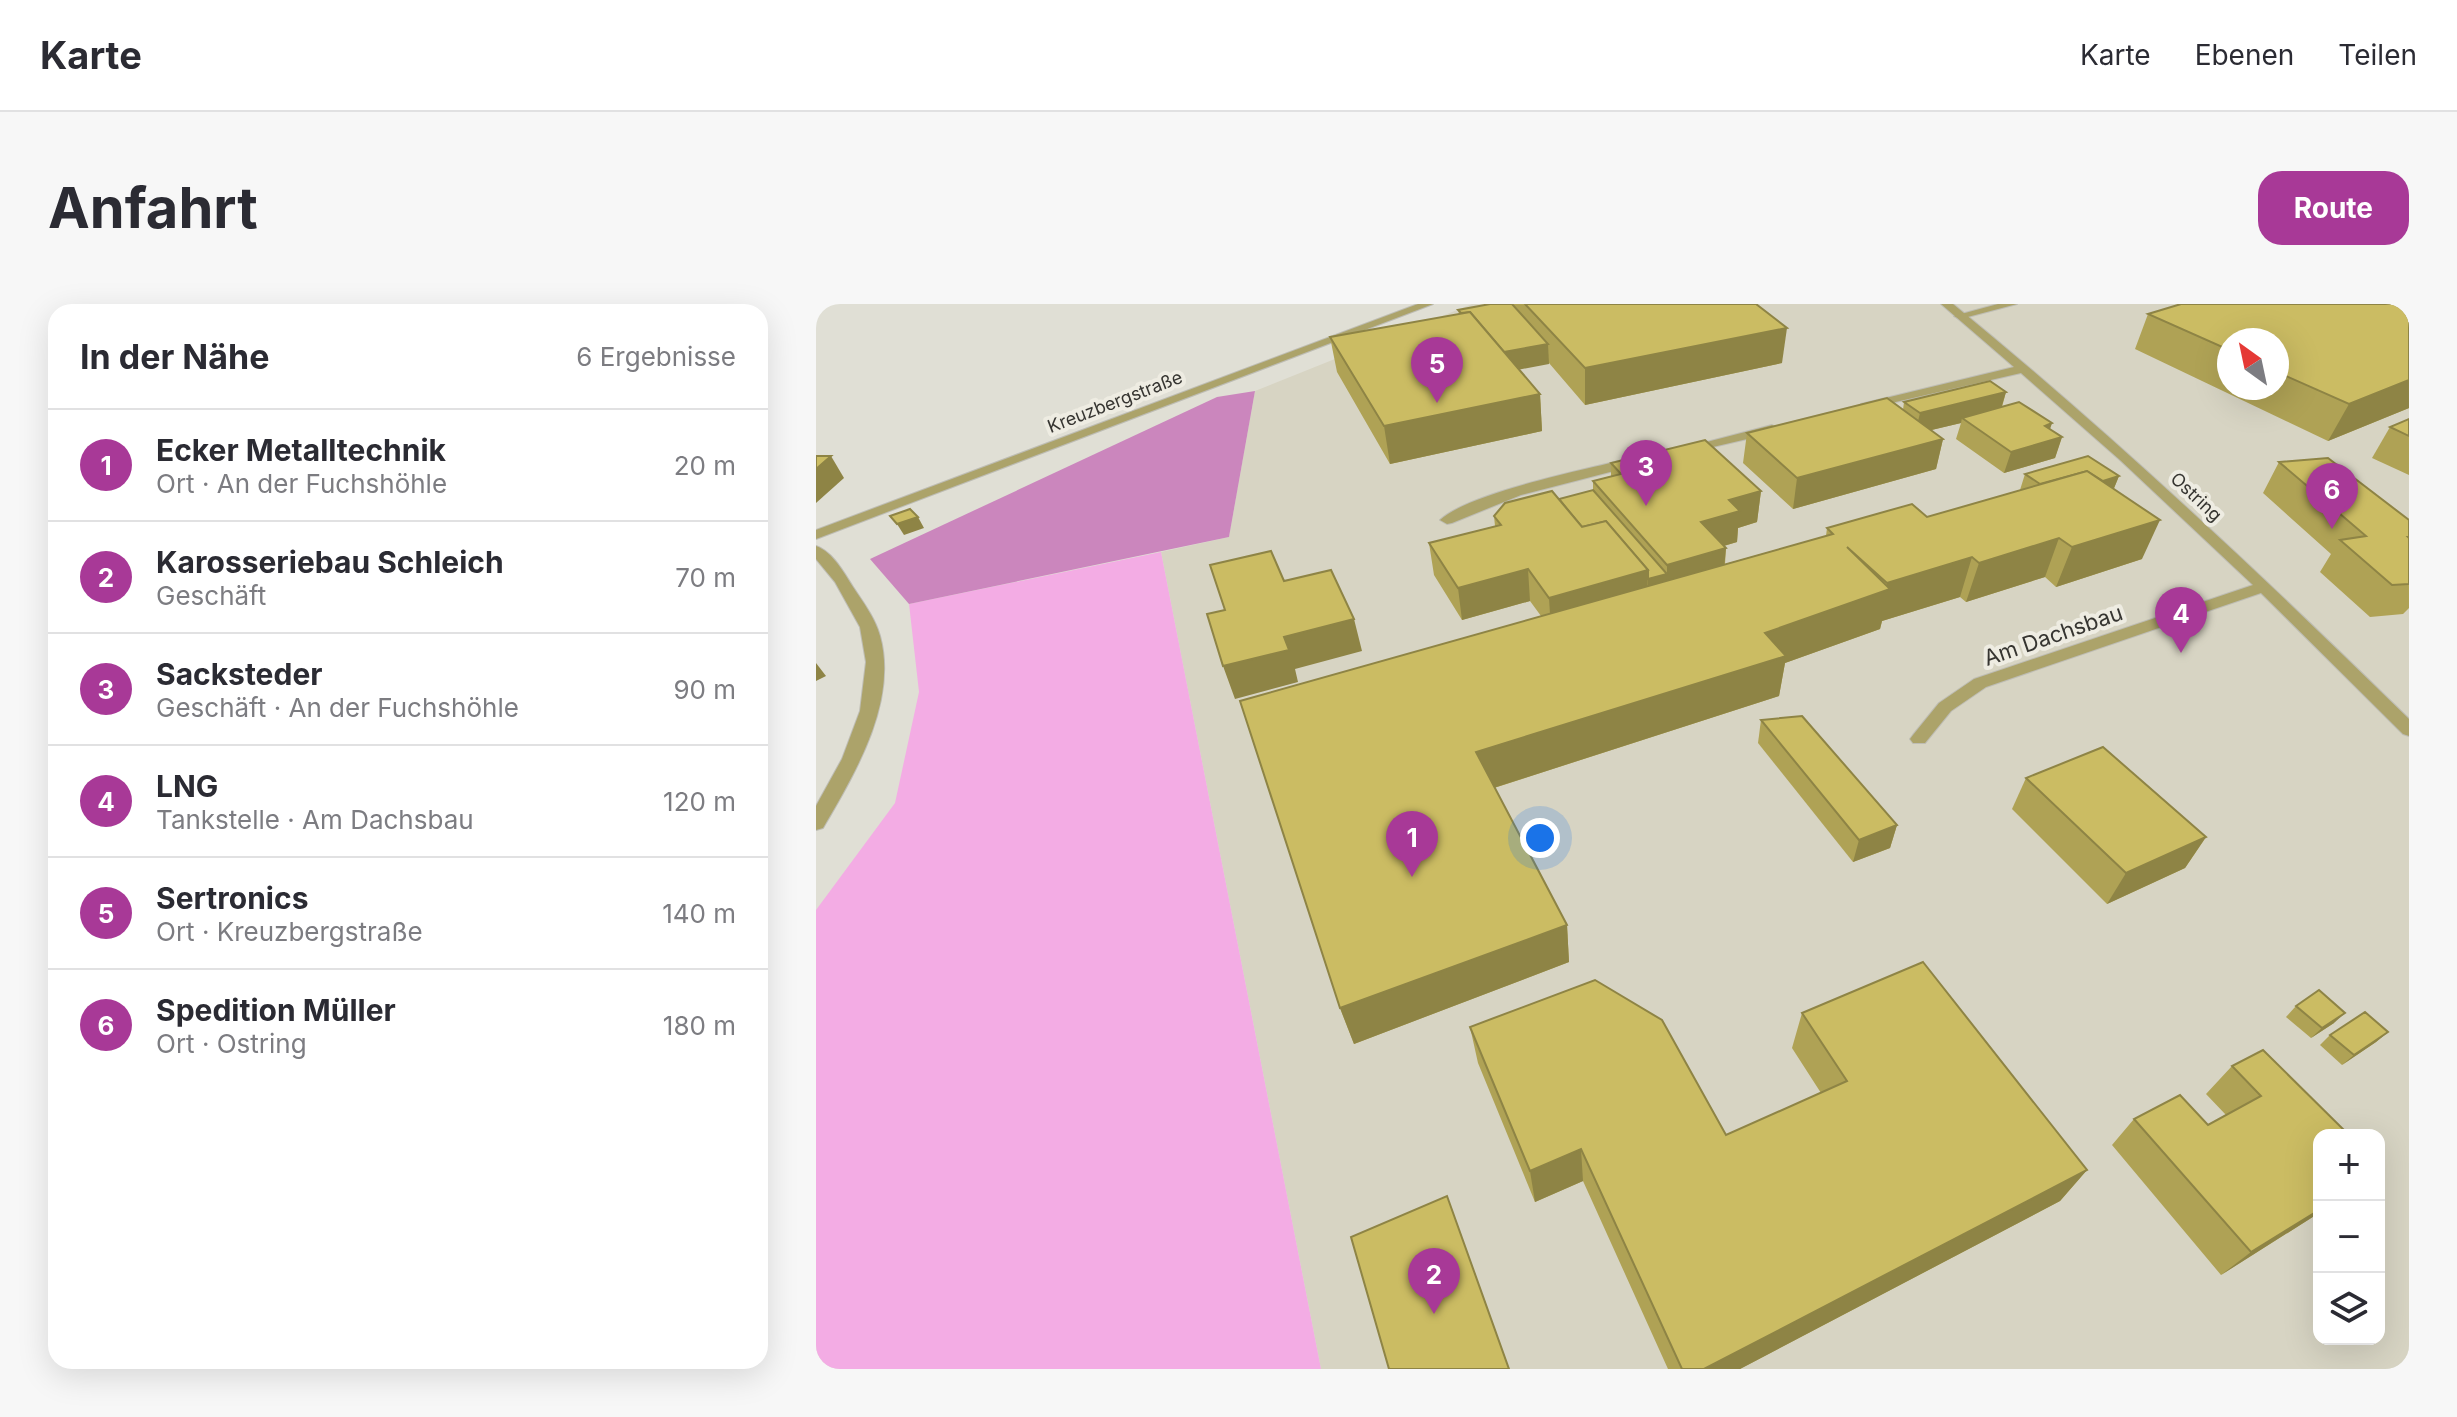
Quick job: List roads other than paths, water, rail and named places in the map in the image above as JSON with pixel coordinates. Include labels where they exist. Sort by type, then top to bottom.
[{"type":"street","name":"Kreuzbergstraße","points":[[816,535],[1428,304]]},
{"type":"street","name":"Ostring","points":[[1946,304],[2025,368],[2172,499],[2265,586],[2409,730]]},
{"type":"street","points":[[1960,316],[2012,304]]},
{"type":"street","points":[[1857,409],[2025,368]]},
{"type":"street","points":[[1674,452],[1781,427]]},
{"type":"street","points":[[1447,520],[1522,489],[1644,460]]},
{"type":"street","points":[[816,551],[835,569],[858,606],[872,639],[873,683],[863,732],[816,823]]},
{"type":"street","name":"Am Dachsbau","points":[[1919,739],[1945,707],[1980,683],[2265,586]]},
{"type":"place","name":"Sertronics","points":[[1437,403]]},
{"type":"place","name":"Sacksteder","points":[[1646,506]]},
{"type":"place","name":"Spedition Müller","points":[[2332,529]]},
{"type":"place","name":"LNG","points":[[2181,653]]},
{"type":"place","name":"Ecker Metalltechnik","points":[[1412,877]]},
{"type":"place","name":"Karosseriebau Schleich","points":[[1434,1314]]}]
